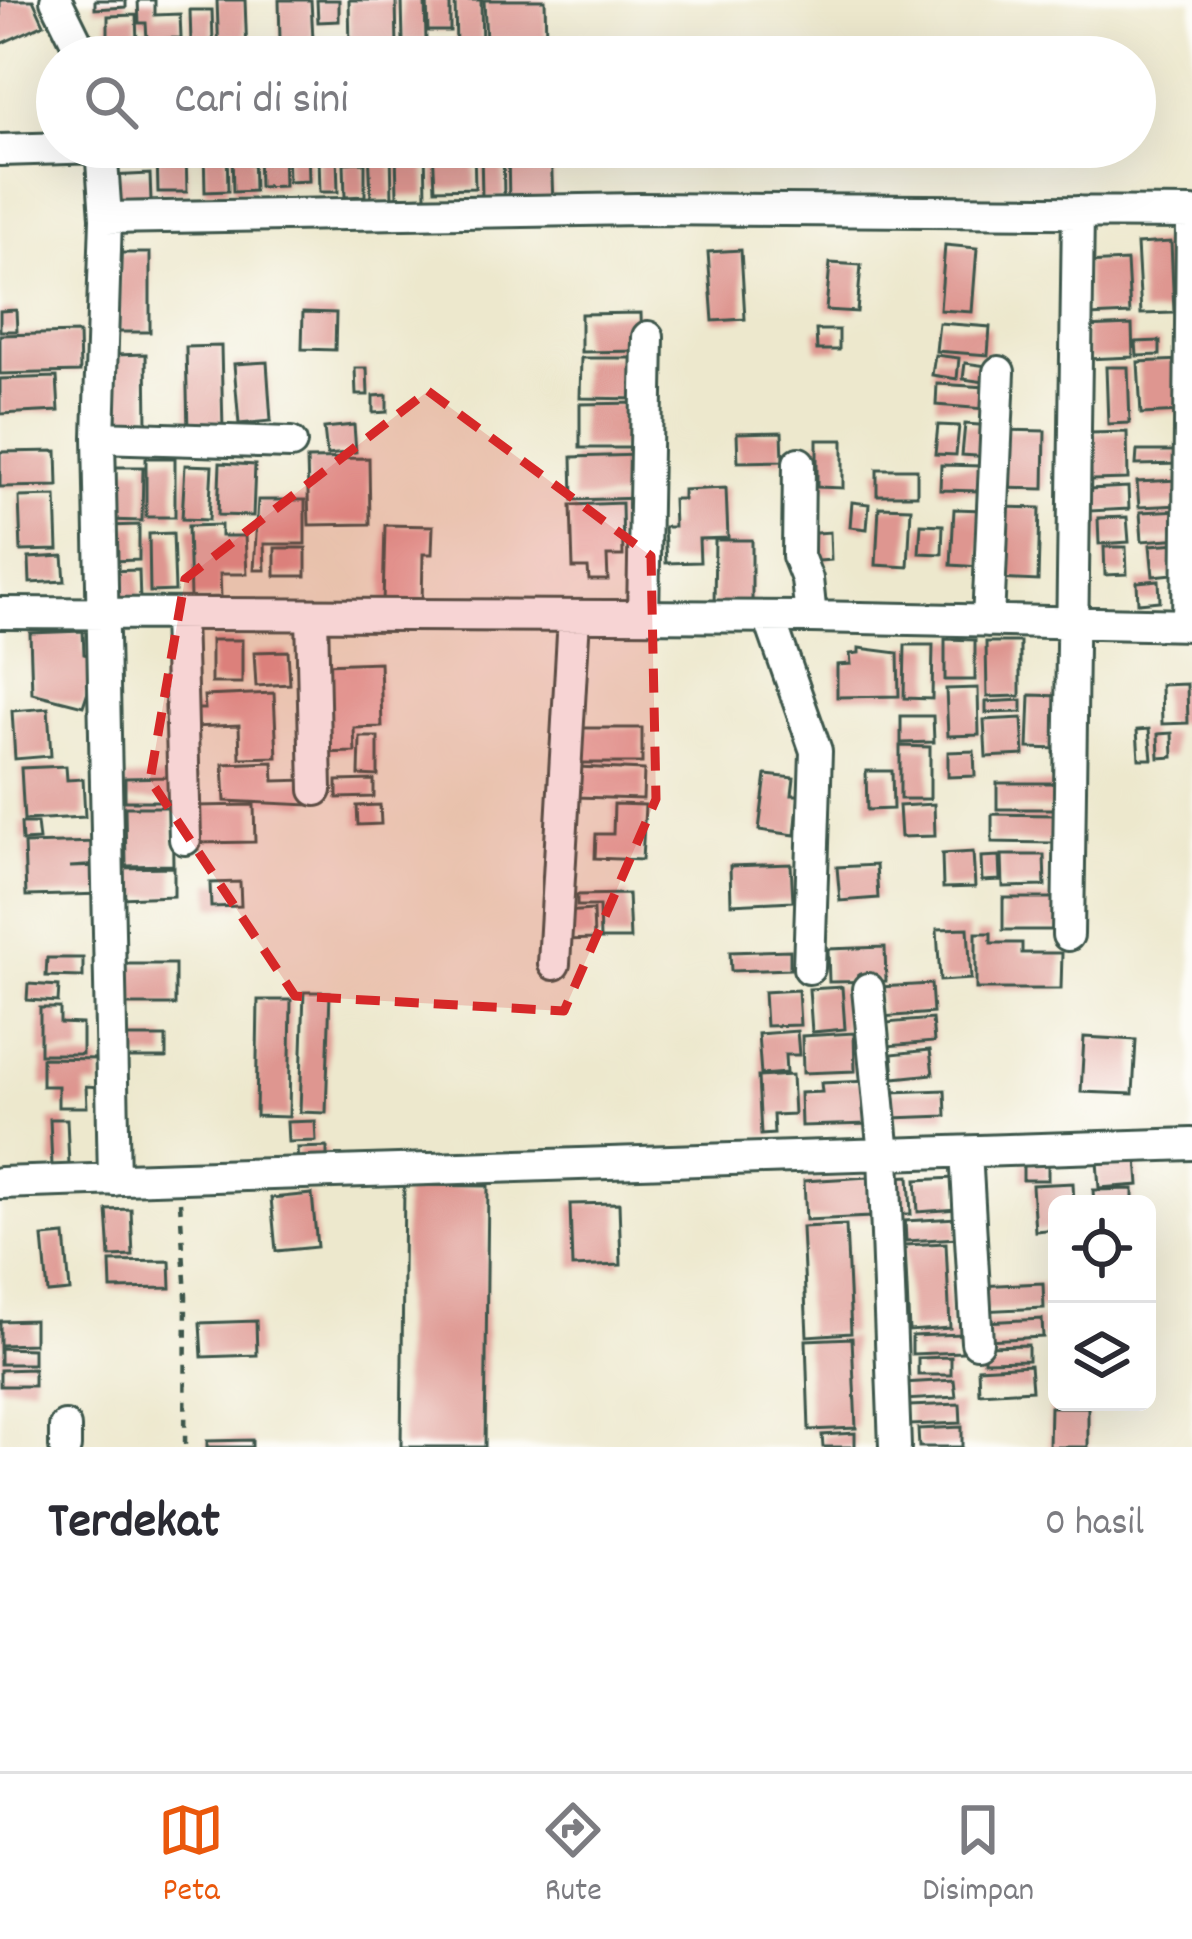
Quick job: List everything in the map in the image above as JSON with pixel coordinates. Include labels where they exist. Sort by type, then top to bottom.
[{"type":"street","points":[[56,0],[74,36]]},
{"type":"street","points":[[0,150],[36,149]]},
{"type":"street","points":[[102,168],[106,218],[99,437],[114,1180]]},
{"type":"street","points":[[106,218],[638,209],[1192,213]]},
{"type":"street","points":[[1068,935],[1078,212]]},
{"type":"street","points":[[0,613],[792,617],[1190,626],[1192,225]]},
{"type":"street","points":[[643,616],[648,337]]},
{"type":"street","points":[[988,621],[999,372]]},
{"type":"street","points":[[99,437],[291,443]]},
{"type":"street","points":[[799,463],[798,556],[807,579],[792,617],[816,751],[809,968]]},
{"type":"street","points":[[179,614],[185,839]]},
{"type":"street","points":[[312,615],[316,790]]},
{"type":"street","points":[[554,964],[574,616]]},
{"type":"street","points":[[868,989],[884,1155],[895,1447]]},
{"type":"street","points":[[0,1183],[1192,1144]]},
{"type":"street","points":[[977,1342],[978,1152]]},
{"type":"path","points":[[178,1179],[187,1296],[185,1447]]},
{"type":"highlighted area","points":[[428,391],[651,556],[656,799],[564,1011],[295,996],[150,780],[185,579]]},
{"type":"building","points":[[0,0],[33,0],[44,24],[0,44]]},
{"type":"building","points":[[95,0],[126,0],[126,7],[95,9]]},
{"type":"building","points":[[138,0],[155,0],[155,15],[180,14],[181,36],[147,36],[146,23],[139,23]]},
{"type":"building","points":[[217,0],[245,0],[246,36],[218,36]]},
{"type":"building","points":[[279,0],[311,0],[313,36],[280,36]]},
{"type":"building","points":[[317,0],[339,0],[339,21],[318,22]]},
{"type":"building","points":[[349,0],[396,0],[397,36],[350,36]]},
{"type":"building","points":[[402,0],[425,0],[426,36],[403,36]]},
{"type":"building","points":[[427,0],[450,0],[450,31],[428,31]]},
{"type":"building","points":[[455,0],[481,0],[482,36],[456,36]]},
{"type":"building","points":[[484,0],[545,0],[546,36],[486,36]]},
{"type":"building","points":[[190,10],[212,10],[213,36],[191,36]]},
{"type":"building","points":[[136,15],[137,36],[108,36],[108,16]]},
{"type":"building","points":[[157,168],[186,168],[187,192],[158,192]]},
{"type":"building","points":[[204,168],[227,168],[228,191],[205,192]]},
{"type":"building","points":[[232,168],[253,168],[254,191],[233,192]]},
{"type":"building","points":[[259,168],[284,168],[284,186],[259,187]]},
{"type":"building","points":[[288,168],[309,168],[309,181],[288,182]]},
{"type":"building","points":[[319,168],[337,168],[338,192],[320,192]]},
{"type":"building","points":[[344,168],[365,168],[365,196],[345,197]]},
{"type":"building","points":[[370,168],[391,168],[392,199],[371,199]]},
{"type":"building","points":[[396,168],[425,168],[426,196],[397,197]]},
{"type":"building","points":[[434,168],[475,168],[475,188],[435,189]]},
{"type":"building","points":[[481,168],[503,168],[504,198],[482,198]]},
{"type":"building","points":[[508,168],[552,168],[553,205],[509,206]]},
{"type":"building","points":[[150,174],[151,201],[110,202],[109,176]]},
{"type":"building","points":[[1171,242],[1174,313],[1141,314],[1137,244]]},
{"type":"building","points":[[945,245],[977,248],[972,312],[940,310]]},
{"type":"building","points":[[741,250],[745,319],[713,321],[708,252]]},
{"type":"building","points":[[118,253],[150,253],[150,332],[118,332]]},
{"type":"building","points":[[1127,261],[1130,314],[1089,316],[1085,263]]},
{"type":"building","points":[[830,263],[861,265],[857,312],[826,310]]},
{"type":"building","points":[[16,310],[17,331],[0,331],[0,311]]},
{"type":"building","points":[[303,312],[336,313],[335,350],[302,349]]},
{"type":"building","points":[[641,313],[642,351],[581,352],[581,314]]},
{"type":"building","points":[[939,323],[990,327],[988,355],[936,351]]},
{"type":"building","points":[[1132,325],[1133,357],[1087,359],[1085,327]]},
{"type":"building","points":[[816,330],[839,330],[839,350],[817,350]]},
{"type":"building","points":[[79,333],[80,372],[0,374],[0,335]]},
{"type":"building","points":[[1160,341],[1160,355],[1137,356],[1136,342]]},
{"type":"building","points":[[221,346],[223,431],[188,432],[186,347]]},
{"type":"building","points":[[146,354],[147,425],[116,425],[115,355]]},
{"type":"building","points":[[935,355],[959,358],[957,379],[932,375]]},
{"type":"building","points":[[581,358],[642,358],[642,399],[580,398]]},
{"type":"building","points":[[1181,360],[1183,412],[1141,414],[1138,362]]},
{"type":"building","points":[[267,362],[271,421],[239,424],[234,364]]},
{"type":"building","points":[[965,363],[987,366],[985,382],[963,379]]},
{"type":"building","points":[[1106,367],[1128,367],[1130,423],[1108,424]]},
{"type":"building","points":[[355,368],[367,368],[368,395],[356,395]]},
{"type":"building","points":[[57,377],[59,411],[0,414],[0,379]]},
{"type":"building","points":[[937,384],[986,387],[985,409],[936,405]]},
{"type":"building","points":[[387,395],[387,412],[373,413],[373,396]]},
{"type":"building","points":[[640,403],[640,448],[580,448],[580,404]]},
{"type":"building","points":[[965,424],[993,426],[990,457],[962,455]]},
{"type":"building","points":[[354,425],[356,452],[327,455],[324,428]]},
{"type":"building","points":[[938,425],[959,426],[956,455],[935,454]]},
{"type":"building","points":[[1002,430],[1045,431],[1044,489],[1000,488]]},
{"type":"building","points":[[782,432],[783,461],[738,462],[737,433]]},
{"type":"building","points":[[1127,432],[1128,479],[1091,480],[1090,433]]},
{"type":"building","points":[[817,440],[843,440],[843,488],[817,487]]},
{"type":"building","points":[[57,451],[58,486],[0,487],[0,452]]},
{"type":"building","points":[[1137,451],[1183,451],[1183,464],[1136,465]]},
{"type":"building","points":[[640,455],[641,498],[573,500],[572,457]]},
{"type":"building","points":[[146,458],[175,458],[175,517],[146,517]]},
{"type":"building","points":[[369,458],[370,524],[309,525],[307,459]]},
{"type":"building","points":[[220,463],[255,465],[253,516],[218,515]]},
{"type":"building","points":[[185,465],[212,466],[209,520],[182,519]]},
{"type":"building","points":[[941,465],[981,466],[980,491],[940,490]]},
{"type":"building","points":[[107,467],[143,467],[142,521],[106,520]]},
{"type":"building","points":[[877,469],[917,469],[917,495],[877,495]]},
{"type":"building","points":[[1179,480],[1180,505],[1139,507],[1137,482]]},
{"type":"building","points":[[1128,487],[1129,509],[1090,511],[1089,489]]},
{"type":"building","points":[[726,488],[728,538],[699,539],[700,562],[666,563],[664,527],[674,527],[673,499],[683,499],[683,490]]},
{"type":"building","points":[[56,496],[58,550],[21,551],[19,497]]},
{"type":"building","points":[[258,500],[305,500],[305,544],[264,544],[265,570],[254,570]]},
{"type":"building","points":[[852,502],[869,504],[867,529],[850,527]]},
{"type":"building","points":[[622,503],[623,556],[607,556],[608,580],[589,580],[588,568],[573,568],[571,505]]},
{"type":"building","points":[[879,507],[911,508],[908,567],[876,565]]},
{"type":"building","points":[[1000,507],[1040,508],[1038,581],[998,579]]},
{"type":"building","points":[[954,509],[983,510],[981,567],[951,565]]},
{"type":"building","points":[[1182,510],[1183,538],[1142,541],[1140,512]]},
{"type":"building","points":[[1127,517],[1129,542],[1099,544],[1098,518]]},
{"type":"building","points":[[921,524],[943,525],[942,554],[919,553]]},
{"type":"building","points":[[139,525],[139,560],[108,561],[107,526]]},
{"type":"building","points":[[221,525],[221,536],[245,536],[247,574],[220,574],[221,597],[190,598],[188,526]]},
{"type":"building","points":[[385,525],[433,526],[432,554],[423,554],[422,605],[383,604]]},
{"type":"building","points":[[830,532],[831,560],[806,562],[804,534]]},
{"type":"building","points":[[173,533],[175,591],[150,592],[149,534]]},
{"type":"building","points":[[715,540],[752,540],[752,608],[714,607]]},
{"type":"building","points":[[1180,543],[1183,573],[1153,576],[1150,545]]},
{"type":"building","points":[[1104,547],[1126,547],[1127,574],[1105,575]]},
{"type":"building","points":[[275,548],[306,548],[306,576],[275,576]]},
{"type":"building","points":[[63,556],[65,581],[30,583],[29,558]]},
{"type":"building","points":[[139,570],[140,602],[108,602],[107,571]]},
{"type":"building","points":[[1159,580],[1160,601],[1138,603],[1137,582]]},
{"type":"building","points":[[83,631],[84,654],[99,658],[83,706],[32,693],[30,633]]},
{"type":"building","points":[[945,639],[975,640],[975,680],[945,680]]},
{"type":"building","points":[[211,640],[242,640],[242,683],[211,683]]},
{"type":"building","points":[[986,642],[1020,642],[1020,696],[987,697]]},
{"type":"building","points":[[905,645],[933,645],[932,699],[904,698]]},
{"type":"building","points":[[859,648],[898,653],[899,696],[837,697],[837,665],[851,664],[850,654],[859,653]]},
{"type":"building","points":[[288,651],[290,684],[256,686],[254,652]]},
{"type":"building","points":[[380,662],[382,727],[354,728],[355,752],[318,753],[324,664]]},
{"type":"building","points":[[1187,684],[1188,723],[1162,724],[1161,685]]},
{"type":"building","points":[[978,688],[979,735],[948,736],[946,689]]},
{"type":"building","points":[[274,693],[277,757],[240,758],[239,725],[192,727],[192,709],[205,709],[204,696]]},
{"type":"building","points":[[1030,695],[1062,696],[1060,749],[1028,748]]},
{"type":"building","points":[[1022,700],[1022,712],[986,713],[986,702]]},
{"type":"building","points":[[48,708],[51,756],[15,759],[12,711]]},
{"type":"building","points":[[901,716],[933,716],[934,742],[901,743]]},
{"type":"building","points":[[1022,718],[1024,755],[986,757],[984,720]]},
{"type":"building","points":[[580,728],[642,728],[642,763],[580,763]]},
{"type":"building","points":[[1149,729],[1152,759],[1139,759],[1137,730]]},
{"type":"building","points":[[1172,733],[1173,757],[1159,758],[1158,734]]},
{"type":"building","points":[[360,737],[378,737],[378,776],[359,775]]},
{"type":"building","points":[[900,746],[930,747],[930,799],[900,799]]},
{"type":"building","points":[[974,751],[975,776],[948,777],[948,752]]},
{"type":"building","points":[[273,762],[274,781],[308,780],[309,805],[225,801],[223,764]]},
{"type":"building","points":[[66,766],[67,780],[83,779],[85,817],[24,820],[21,768]]},
{"type":"building","points":[[576,767],[644,770],[643,799],[575,797]]},
{"type":"building","points":[[866,771],[892,771],[893,809],[867,810]]},
{"type":"building","points":[[766,775],[794,778],[792,795],[799,795],[795,835],[759,830]]},
{"type":"building","points":[[172,777],[173,801],[125,801],[125,778]]},
{"type":"building","points":[[374,780],[374,797],[337,798],[337,781]]},
{"type":"building","points":[[997,783],[1058,783],[1058,809],[997,809]]},
{"type":"building","points":[[614,804],[645,805],[642,860],[595,858],[596,834],[613,834]]},
{"type":"building","points":[[934,804],[935,836],[901,837],[899,806]]},
{"type":"building","points":[[254,805],[255,842],[196,843],[195,806]]},
{"type":"building","points":[[380,805],[381,824],[358,825],[357,806]]},
{"type":"building","points":[[125,807],[172,807],[173,865],[126,866]]},
{"type":"building","points":[[992,814],[1054,815],[1054,843],[992,842]]},
{"type":"building","points":[[21,823],[37,823],[39,840],[22,841]]},
{"type":"building","points":[[99,842],[100,865],[70,867],[105,866],[105,894],[26,896],[24,844]]},
{"type":"building","points":[[973,852],[975,887],[943,888],[942,854]]},
{"type":"building","points":[[1002,855],[1044,855],[1045,886],[1003,887]]},
{"type":"building","points":[[999,856],[1000,880],[982,881],[981,857]]},
{"type":"building","points":[[791,864],[793,901],[731,904],[730,866]]},
{"type":"building","points":[[876,865],[878,898],[840,901],[837,867]]},
{"type":"building","points":[[174,867],[174,896],[119,898],[118,868]]},
{"type":"building","points":[[240,882],[241,906],[211,907],[210,883]]},
{"type":"building","points":[[628,894],[630,939],[600,939],[599,906],[577,906],[577,895]]},
{"type":"building","points":[[1003,898],[1062,898],[1062,930],[1003,930]]},
{"type":"building","points":[[593,910],[594,939],[565,940],[563,912]]},
{"type":"building","points":[[968,928],[971,979],[940,981],[937,929]]},
{"type":"building","points":[[976,933],[991,933],[991,943],[1022,943],[1022,953],[1062,953],[1061,989],[976,989]]},
{"type":"building","points":[[885,947],[886,981],[829,982],[828,949]]},
{"type":"building","points":[[790,950],[790,969],[731,971],[730,952]]},
{"type":"building","points":[[47,958],[83,958],[83,977],[46,976]]},
{"type":"building","points":[[122,964],[175,964],[175,1005],[122,1005]]},
{"type":"building","points":[[28,984],[59,986],[58,1002],[27,1000]]},
{"type":"building","points":[[931,984],[933,1013],[882,1017],[880,987]]},
{"type":"building","points":[[842,987],[845,1029],[812,1032],[809,989]]},
{"type":"building","points":[[798,990],[800,1025],[766,1026],[764,992]]},
{"type":"building","points":[[304,992],[330,992],[326,1113],[300,1112]]},
{"type":"building","points":[[258,1000],[291,1000],[289,1117],[256,1116]]},
{"type":"building","points":[[40,1008],[60,1008],[60,1023],[82,1024],[82,1054],[40,1054]]},
{"type":"building","points":[[932,1019],[934,1042],[888,1046],[886,1023]]},
{"type":"building","points":[[797,1031],[799,1055],[785,1055],[786,1073],[761,1075],[758,1034]]},
{"type":"building","points":[[854,1033],[855,1071],[803,1073],[802,1036]]},
{"type":"building","points":[[125,1037],[166,1037],[166,1058],[125,1058]]},
{"type":"building","points":[[1084,1037],[1136,1040],[1133,1094],[1081,1092]]},
{"type":"building","points":[[930,1050],[933,1074],[894,1078],[892,1054]]},
{"type":"building","points":[[42,1058],[100,1059],[100,1087],[86,1086],[87,1107],[58,1107],[58,1086],[42,1086]]},
{"type":"building","points":[[792,1075],[794,1114],[773,1115],[774,1134],[761,1135],[758,1077]]},
{"type":"building","points":[[869,1081],[870,1124],[801,1126],[800,1093],[822,1092],[821,1083]]},
{"type":"building","points":[[945,1090],[946,1116],[892,1118],[891,1092]]},
{"type":"building","points":[[50,1119],[67,1119],[69,1165],[52,1166]]},
{"type":"building","points":[[315,1121],[316,1141],[288,1142],[287,1122]]},
{"type":"building","points":[[327,1147],[327,1163],[298,1164],[297,1148]]},
{"type":"building","points":[[1137,1158],[1139,1185],[1099,1188],[1097,1161]]},
{"type":"building","points":[[1023,1162],[1048,1162],[1048,1180],[1023,1180]]},
{"type":"building","points":[[909,1176],[911,1214],[894,1214],[893,1177]]},
{"type":"building","points":[[869,1177],[871,1217],[806,1220],[804,1181]]},
{"type":"building","points":[[955,1178],[957,1209],[918,1212],[916,1180]]},
{"type":"building","points":[[1073,1183],[1074,1195],[1048,1195],[1048,1230],[1035,1231],[1032,1185]]},
{"type":"building","points":[[404,1185],[488,1186],[485,1447],[401,1447]]},
{"type":"building","points":[[1133,1189],[1133,1195],[1093,1195],[1093,1190]]},
{"type":"building","points":[[312,1194],[317,1247],[276,1251],[271,1198]]},
{"type":"building","points":[[619,1203],[621,1265],[572,1267],[570,1204]]},
{"type":"building","points":[[131,1209],[133,1256],[110,1257],[107,1210]]},
{"type":"building","points":[[957,1218],[958,1238],[906,1241],[905,1221]]},
{"type":"building","points":[[846,1225],[851,1333],[807,1336],[802,1227]]},
{"type":"building","points":[[65,1235],[70,1291],[48,1293],[43,1237]]},
{"type":"building","points":[[946,1243],[950,1328],[909,1331],[905,1245]]},
{"type":"building","points":[[170,1261],[171,1288],[111,1289],[110,1262]]},
{"type":"building","points":[[1043,1283],[1044,1308],[980,1311],[979,1286]]},
{"type":"building","points":[[1042,1319],[1043,1337],[986,1340],[985,1322]]},
{"type":"building","points":[[34,1320],[34,1344],[0,1345],[0,1321]]},
{"type":"building","points":[[256,1321],[257,1355],[202,1357],[200,1323]]},
{"type":"building","points":[[962,1334],[962,1352],[912,1354],[912,1336]]},
{"type":"building","points":[[852,1338],[856,1428],[809,1430],[806,1340]]},
{"type":"building","points":[[1028,1345],[1028,1360],[984,1361],[984,1346]]},
{"type":"building","points":[[0,1348],[33,1349],[33,1364],[0,1364]]},
{"type":"building","points":[[951,1357],[951,1375],[918,1375],[918,1358]]},
{"type":"building","points":[[1030,1365],[1032,1390],[979,1393],[978,1368]]},
{"type":"building","points":[[34,1369],[34,1386],[0,1386],[0,1370]]},
{"type":"building","points":[[954,1380],[956,1397],[904,1400],[903,1383]]},
{"type":"building","points":[[960,1404],[961,1423],[910,1425],[909,1406]]},
{"type":"building","points":[[1050,1411],[1088,1411],[1088,1447],[1049,1447]]},
{"type":"building","points":[[962,1427],[962,1447],[919,1447],[918,1429]]},
{"type":"building","points":[[855,1433],[855,1447],[823,1447],[822,1435]]},
{"type":"building","points":[[252,1440],[252,1447],[207,1447],[207,1441]]}]
